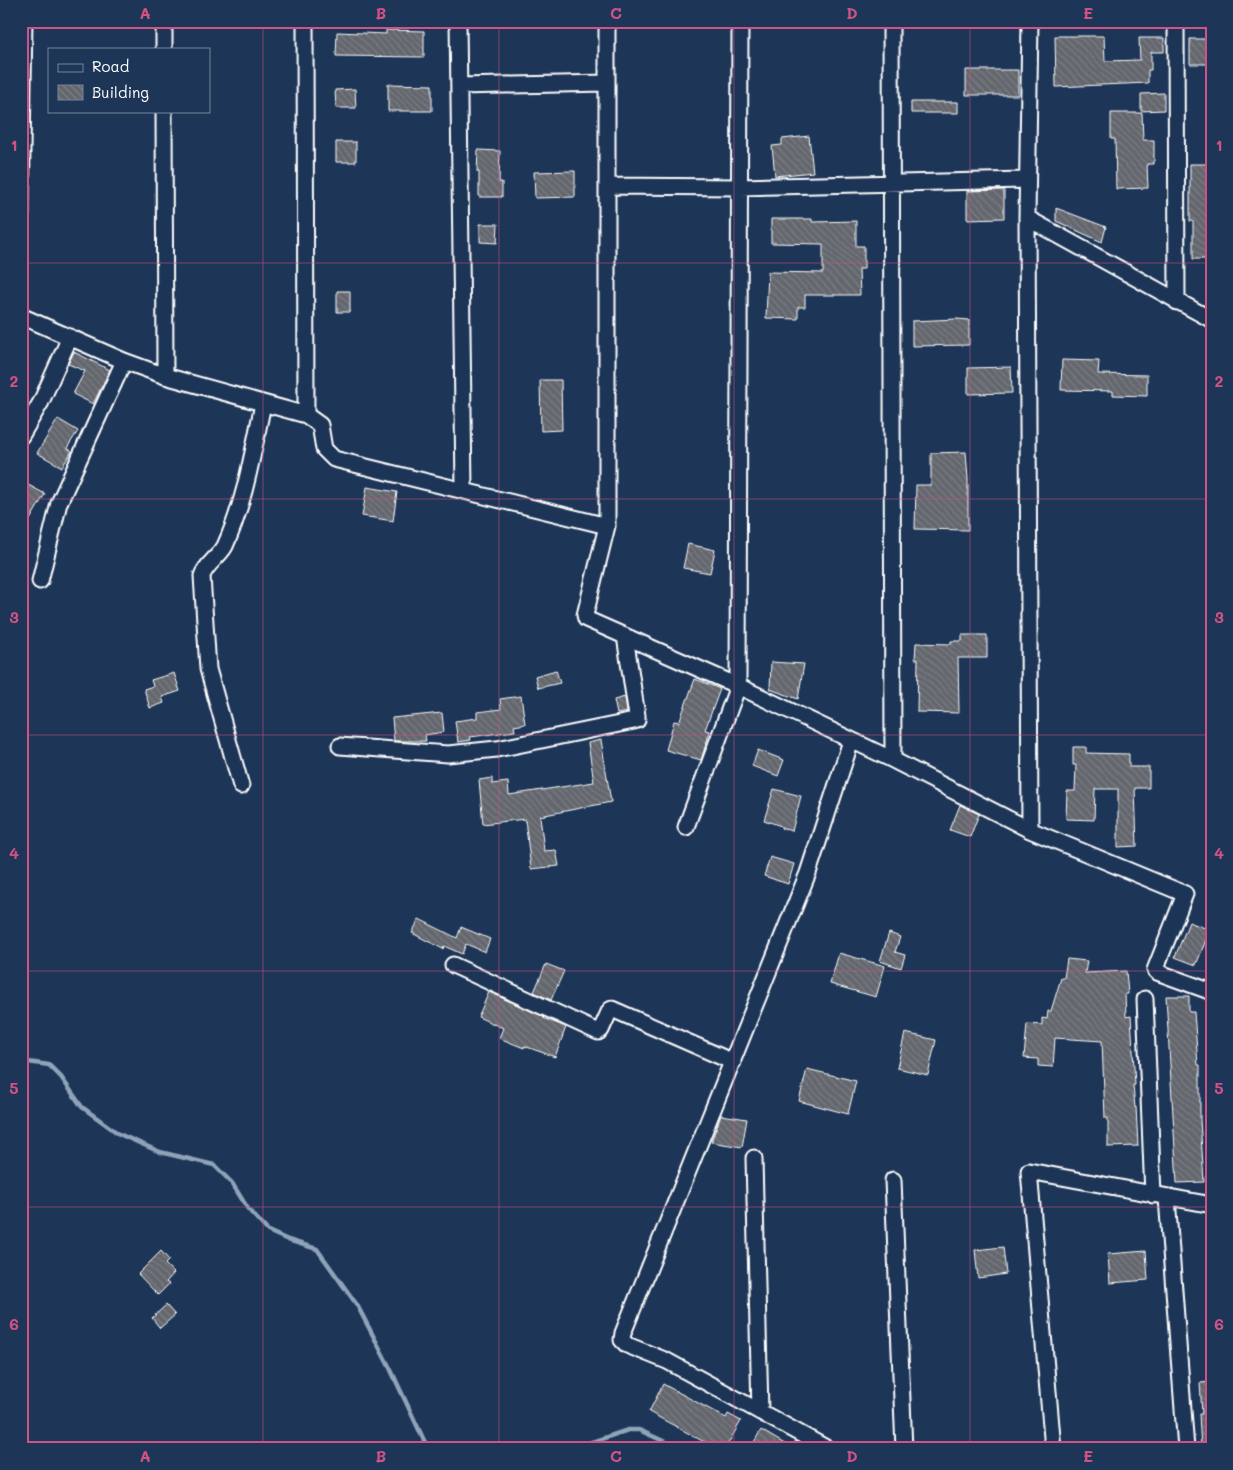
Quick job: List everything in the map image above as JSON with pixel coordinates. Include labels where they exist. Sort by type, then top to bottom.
[{"type":"street","points":[[21,215],[24,21]]},
{"type":"street","points":[[164,21],[164,48]]},
{"type":"street","points":[[305,21],[306,415]]},
{"type":"street","points":[[458,21],[464,490]]},
{"type":"street","points":[[607,21],[607,526],[585,618],[738,686],[893,760],[1030,830],[1185,894],[1155,970],[1212,992]]},
{"type":"street","points":[[686,827],[738,686],[740,21]]},
{"type":"street","points":[[890,21],[893,760]]},
{"type":"street","points":[[1030,21],[1027,180],[1030,830]]},
{"type":"street","points":[[1176,21],[1177,302]]},
{"type":"street","points":[[459,86],[607,83]]},
{"type":"street","points":[[164,112],[165,376]]},
{"type":"street","points":[[607,186],[740,187],[1027,180]]},
{"type":"street","points":[[1027,218],[1212,320]]},
{"type":"street","points":[[21,316],[124,361],[165,376],[306,415],[320,425],[324,449],[334,458],[607,526]]},
{"type":"street","points":[[21,436],[41,402],[70,337]]},
{"type":"street","points":[[40,581],[59,503],[124,361]]},
{"type":"street","points":[[241,786],[208,668],[202,576],[204,569],[224,548],[243,493],[263,404]]},
{"type":"street","points":[[340,746],[448,754],[497,749],[634,722],[637,720],[637,716],[625,636]]},
{"type":"street","points":[[828,1449],[667,1361],[627,1345],[622,1340],[622,1333],[808,873],[851,741]]},
{"type":"street","points":[[453,965],[594,1031],[598,1032],[601,1030],[612,1009],[733,1062]]},
{"type":"street","points":[[1145,999],[1160,1197],[1186,1449]]},
{"type":"street","points":[[754,1158],[760,1412]]},
{"type":"street","points":[[1053,1449],[1029,1171],[1160,1197],[1212,1205]]},
{"type":"street","points":[[892,1180],[904,1449]]},
{"type":"building","points":[[386,30],[424,31],[424,57],[336,56],[337,32],[386,34]]},
{"type":"building","points":[[1055,36],[1104,36],[1105,61],[1140,60],[1139,38],[1164,38],[1164,52],[1151,52],[1151,70],[1148,70],[1148,83],[1056,87]]},
{"type":"building","points":[[1190,39],[1212,39],[1212,64],[1190,64]]},
{"type":"building","points":[[966,70],[1018,70],[1018,95],[966,95]]},
{"type":"building","points":[[388,84],[432,85],[432,111],[388,111]]},
{"type":"building","points":[[355,89],[356,108],[336,108],[335,90]]},
{"type":"building","points":[[1164,93],[1164,110],[1141,111],[1141,94]]},
{"type":"building","points":[[911,102],[958,102],[958,113],[911,113]]},
{"type":"building","points":[[1111,113],[1142,113],[1143,140],[1154,140],[1154,164],[1147,164],[1148,188],[1116,189],[1115,139],[1111,139]]},
{"type":"building","points":[[809,136],[813,172],[775,176],[772,146],[782,145],[782,139]]},
{"type":"building","points":[[336,142],[356,142],[356,162],[336,162]]},
{"type":"building","points":[[478,150],[500,151],[499,182],[502,182],[502,197],[479,197]]},
{"type":"building","points":[[1190,164],[1212,164],[1212,259],[1193,259],[1193,221],[1190,221]]},
{"type":"building","points":[[575,171],[575,197],[535,198],[534,172]]},
{"type":"building","points":[[1004,190],[1004,218],[967,219],[967,191]]},
{"type":"building","points":[[1056,208],[1106,227],[1102,242],[1056,221]]},
{"type":"building","points":[[771,219],[812,219],[812,222],[856,221],[856,246],[864,246],[864,269],[859,269],[860,295],[805,295],[805,307],[798,307],[798,319],[766,318],[768,272],[823,273],[823,244],[771,243]]},
{"type":"building","points":[[480,224],[498,224],[497,243],[480,242]]},
{"type":"building","points":[[337,291],[350,291],[350,312],[337,312]]},
{"type":"building","points":[[969,320],[969,345],[912,346],[912,321]]},
{"type":"building","points":[[74,352],[110,370],[93,404],[73,394],[85,371],[68,364]]},
{"type":"building","points":[[1062,360],[1099,361],[1098,374],[1147,375],[1147,396],[1113,395],[1113,391],[1061,390]]},
{"type":"building","points":[[1011,367],[1012,393],[968,394],[968,368]]},
{"type":"building","points":[[540,380],[561,380],[562,430],[541,431]]},
{"type":"building","points":[[58,419],[78,431],[67,448],[72,451],[62,467],[37,453]]},
{"type":"building","points":[[966,452],[968,530],[915,529],[916,485],[931,485],[931,453]]},
{"type":"building","points":[[21,481],[45,494],[21,535]]},
{"type":"building","points":[[367,487],[397,492],[393,521],[362,516]]},
{"type":"building","points":[[688,544],[715,550],[710,573],[683,568]]},
{"type":"building","points":[[962,635],[987,635],[987,658],[958,658],[959,713],[917,712],[918,659],[915,659],[916,643],[951,644],[951,641],[962,641]]},
{"type":"building","points":[[771,662],[804,664],[798,699],[770,689]]},
{"type":"building","points":[[556,670],[560,683],[538,688],[535,676]]},
{"type":"building","points":[[174,673],[180,691],[162,697],[164,703],[150,708],[144,689],[153,686],[151,680]]},
{"type":"building","points":[[695,679],[720,689],[705,730],[710,731],[701,760],[666,750],[674,721],[679,722]]},
{"type":"building","points":[[521,696],[525,724],[514,726],[515,731],[470,737],[471,740],[458,742],[455,721],[477,718],[477,712],[501,709],[500,699]]},
{"type":"building","points":[[625,697],[627,712],[617,714],[614,700]]},
{"type":"building","points":[[442,713],[444,732],[425,735],[426,741],[394,741],[392,718]]},
{"type":"building","points":[[601,740],[611,802],[540,816],[544,851],[556,850],[559,866],[531,869],[525,819],[483,824],[479,780],[492,778],[492,784],[508,782],[509,795],[594,782],[588,743]]},
{"type":"building","points":[[1073,747],[1086,747],[1086,753],[1129,754],[1129,767],[1149,767],[1149,788],[1135,788],[1137,846],[1118,847],[1118,789],[1095,789],[1094,820],[1066,819],[1067,791],[1075,791],[1076,765],[1073,765]]},
{"type":"building","points":[[758,750],[784,760],[778,776],[752,766]]},
{"type":"building","points":[[774,789],[801,796],[792,831],[764,820]]},
{"type":"building","points":[[960,805],[979,814],[970,837],[950,830]]},
{"type":"building","points":[[770,857],[794,864],[788,884],[764,876]]},
{"type":"building","points":[[419,919],[457,938],[461,927],[490,939],[485,952],[466,944],[462,954],[444,946],[443,949],[412,933]]},
{"type":"building","points":[[1189,922],[1210,930],[1196,965],[1175,957]]},
{"type":"building","points":[[889,933],[900,937],[895,952],[905,955],[901,968],[880,961]]},
{"type":"building","points":[[839,953],[885,966],[876,997],[830,984]]},
{"type":"building","points":[[1067,959],[1087,961],[1085,973],[1126,971],[1128,994],[1125,994],[1126,1017],[1131,1016],[1135,1085],[1133,1085],[1138,1146],[1108,1147],[1108,1118],[1105,1118],[1102,1041],[1055,1038],[1053,1067],[1038,1066],[1038,1059],[1024,1058],[1027,1024],[1042,1025],[1042,1018],[1047,1019],[1048,1011],[1051,1011],[1061,978],[1064,978]]},
{"type":"building","points":[[546,964],[564,971],[551,1000],[534,992]]},
{"type":"building","points":[[489,992],[566,1027],[555,1057],[499,1038],[503,1028],[478,1017]]},
{"type":"building","points":[[1166,996],[1189,996],[1189,1012],[1194,1012],[1198,1065],[1200,1065],[1200,1120],[1204,1182],[1177,1183]]},
{"type":"building","points":[[905,1033],[936,1040],[928,1075],[897,1068]]},
{"type":"building","points":[[807,1069],[856,1081],[848,1114],[799,1101]]},
{"type":"building","points":[[721,1115],[747,1119],[742,1147],[711,1142]]},
{"type":"building","points":[[1003,1247],[1006,1274],[978,1278],[975,1250]]},
{"type":"building","points":[[161,1251],[169,1260],[165,1264],[174,1273],[166,1282],[169,1284],[158,1295],[138,1274]]},
{"type":"building","points":[[1146,1251],[1148,1280],[1110,1283],[1108,1254]]},
{"type":"building","points":[[166,1305],[175,1315],[160,1328],[152,1318]]},
{"type":"building","points":[[1212,1382],[1212,1449],[1201,1449],[1199,1414],[1202,1414],[1200,1383]]},
{"type":"building","points":[[663,1384],[726,1418],[728,1414],[741,1421],[725,1449],[708,1449],[710,1445],[649,1412]]},
{"type":"building","points":[[761,1430],[793,1449],[750,1449]]},
{"type":"waterway","points":[[21,1061],[49,1065],[61,1077],[82,1107],[119,1134],[160,1152],[214,1165],[232,1183],[248,1209],[268,1231],[288,1240],[317,1249],[357,1305],[390,1368],[428,1449]]},
{"type":"waterway","points":[[571,1449],[628,1430],[639,1430],[681,1449]]}]
